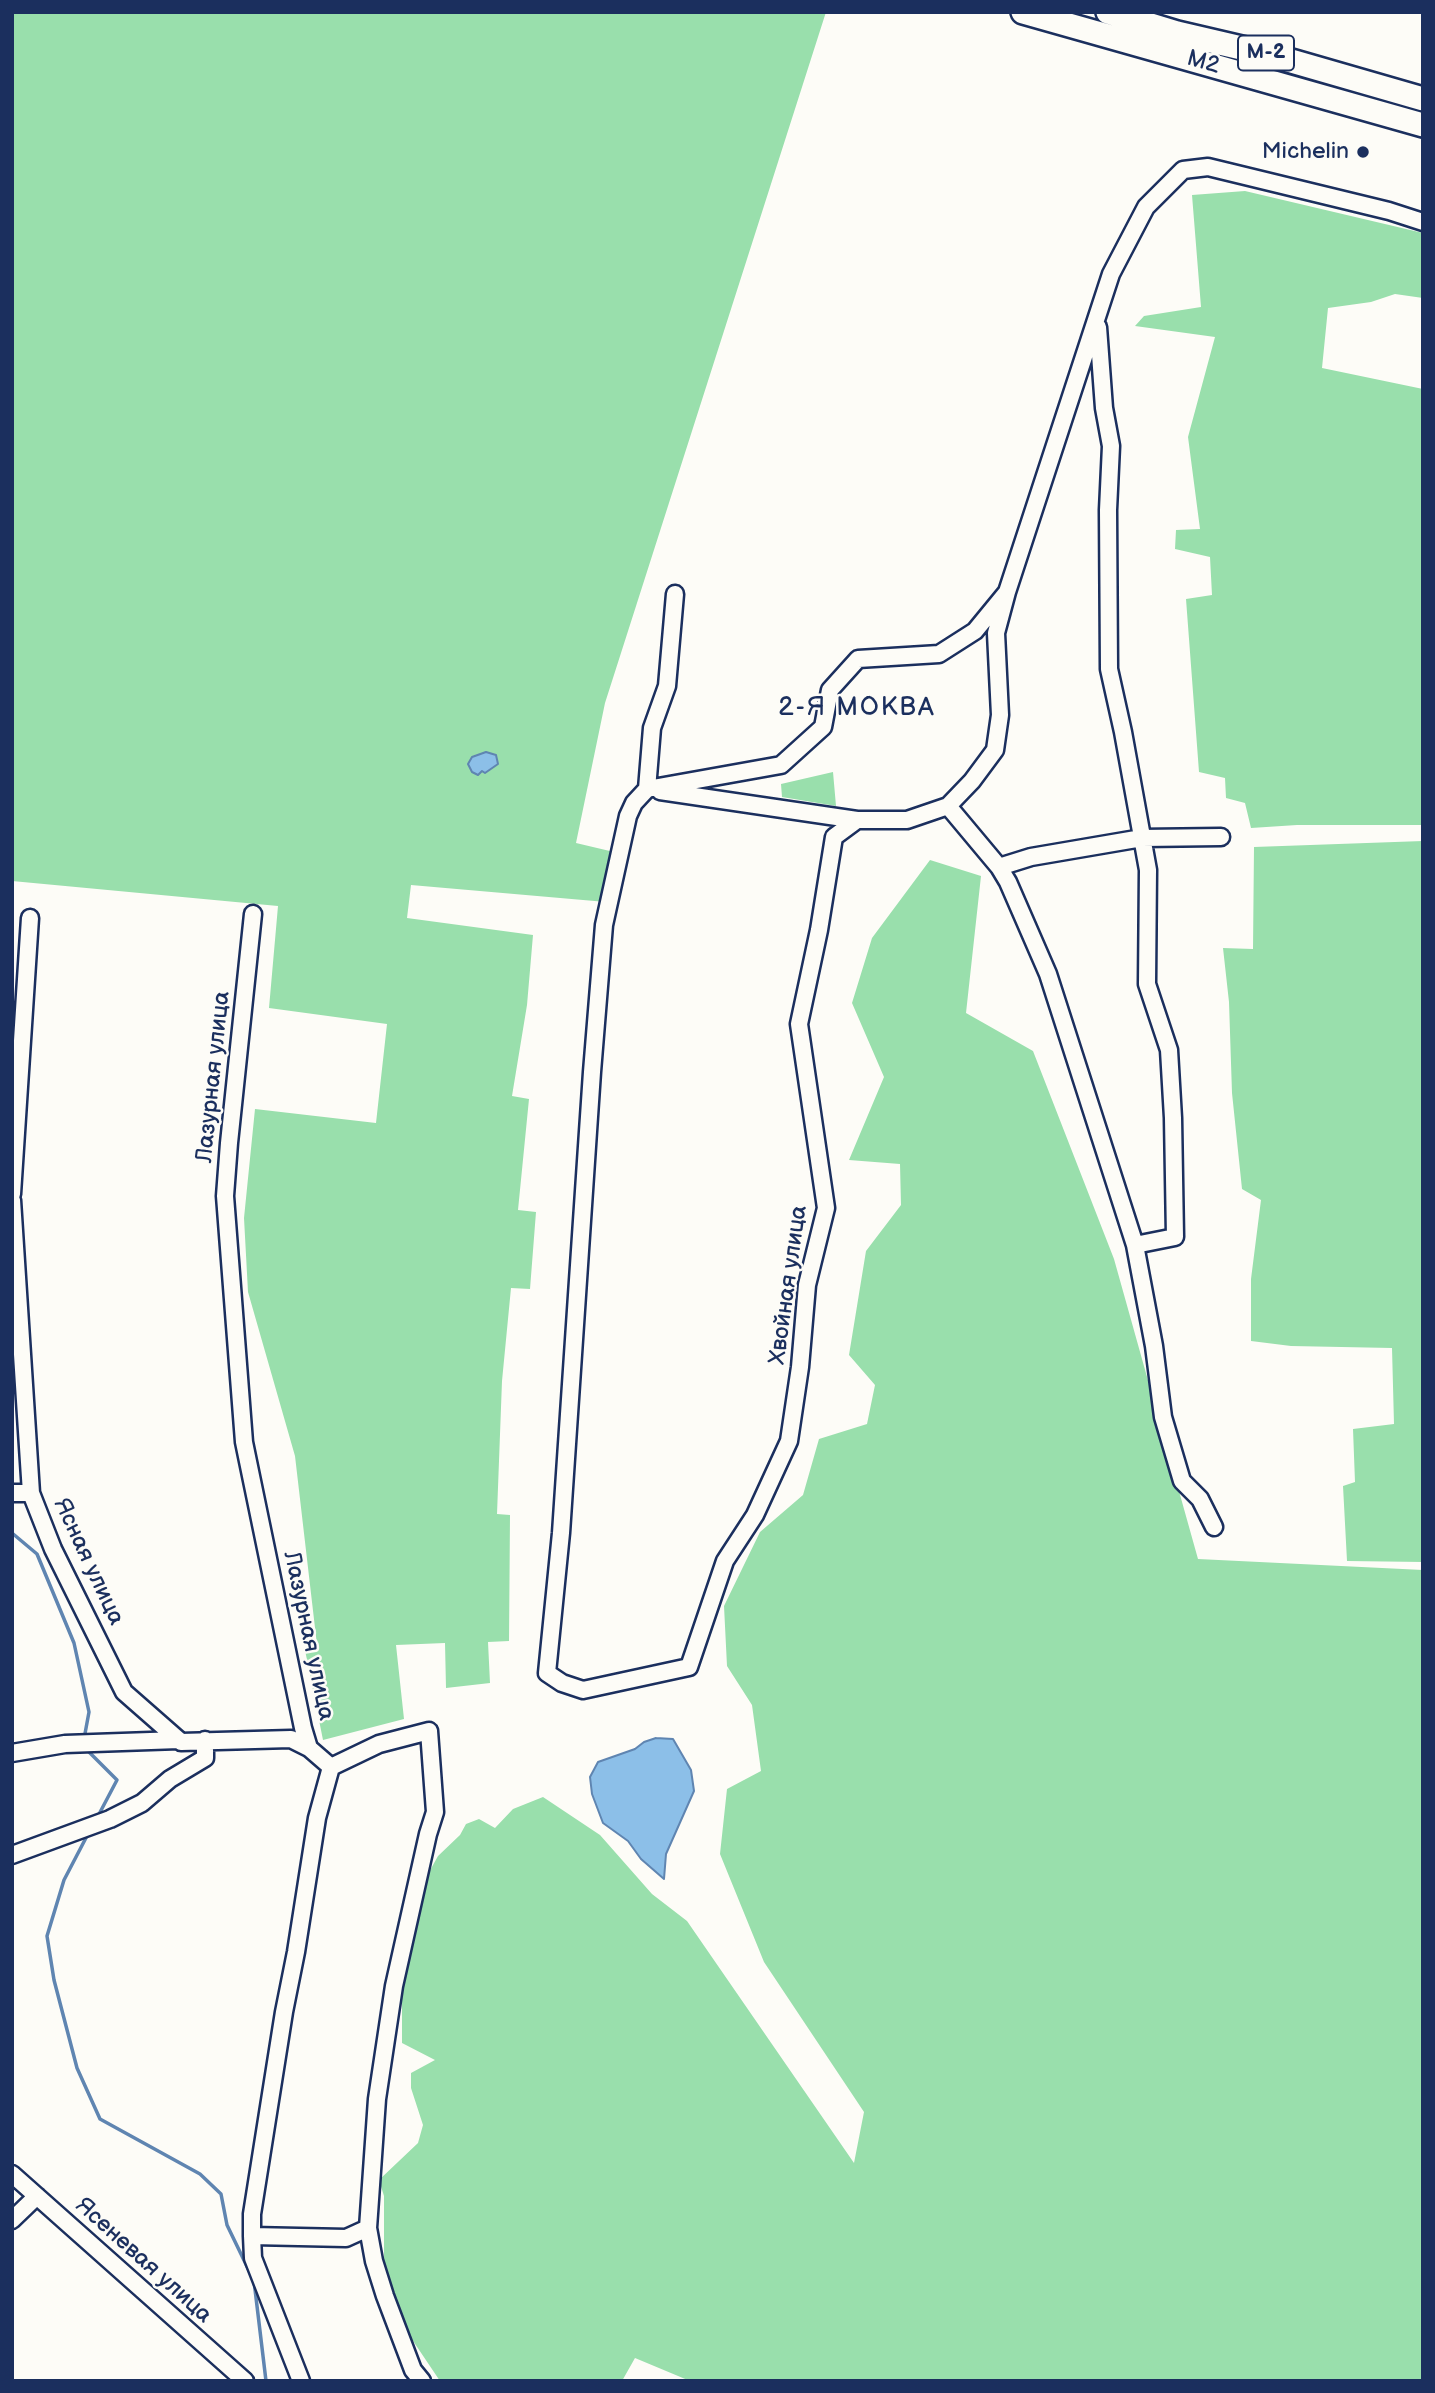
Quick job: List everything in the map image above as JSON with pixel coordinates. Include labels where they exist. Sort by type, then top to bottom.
[{"type":"highway","name":"М2","points":[[1023,12],[1423,125]]},
{"type":"highway","name":"М-2","points":[[1108,12],[1423,99]]},
{"type":"street","points":[[647,789],[857,820],[907,820],[948,806],[995,750],[1000,715],[996,633],[1007,592],[1111,274],[1146,207],[1183,170],[1208,167],[1389,211],[1423,222]]},
{"type":"street","points":[[1097,317],[1104,408],[1111,446],[1108,510],[1109,669],[1148,870],[1147,984],[1170,1050],[1175,1237],[1135,1245]]},
{"type":"street","points":[[647,789],[781,765],[823,727],[830,690],[858,659],[939,654],[975,631],[1007,592]]},
{"type":"street","points":[[647,789],[652,728],[667,686],[675,594]]},
{"type":"street","name":"Хвойная улица","points":[[647,789],[634,803],[628,816],[604,925],[561,1533],[547,1672],[562,1683],[583,1690],[689,1667],[725,1561],[755,1515],[789,1441],[800,1367],[807,1285],[826,1208],[799,1024],[819,930],[834,837],[857,820]]},
{"type":"street","points":[[948,806],[999,867],[1008,882],[1048,974],[1135,1245],[1154,1346],[1163,1417],[1182,1481],[1200,1499],[1214,1527]]},
{"type":"street","points":[[999,867],[1031,857],[1142,838],[1221,838]]},
{"type":"street","name":"Лазурная улица","points":[[253,914],[225,1196],[244,1442],[303,1728],[309,1748],[331,1767]]},
{"type":"street","points":[[12,1194],[30,918]]},
{"type":"street","name":"Ясная улица","points":[[12,1200],[31,1493],[53,1549],[124,1692],[179,1740]]},
{"type":"street","points":[[12,1493],[31,1493]]},
{"type":"street","points":[[301,2381],[253,2258],[252,2214],[317,1818],[331,1767],[380,1744],[429,1731],[435,1812],[394,1986],[377,2099],[368,2228],[373,2261],[385,2296],[413,2370],[422,2381]]},
{"type":"street","points":[[12,1754],[65,1744],[179,1740],[291,1739],[309,1748]]},
{"type":"street","points":[[12,1855],[110,1819],[142,1803],[170,1779],[205,1758],[205,1741]]},
{"type":"street","name":"Ясеневая улица","points":[[12,2174],[245,2381]]},
{"type":"street","points":[[12,2220],[37,2196]]},
{"type":"street","points":[[252,2236],[346,2238],[368,2228]]},
{"type":"green space","points":[[12,12],[826,12],[605,703],[576,843],[614,852],[606,902],[411,885],[407,918],[533,935],[527,1005],[512,1096],[529,1099],[518,1210],[536,1212],[530,1289],[511,1288],[502,1381],[497,1514],[510,1515],[509,1641],[488,1642],[490,1683],[446,1688],[445,1643],[396,1645],[404,1719],[323,1740],[305,1650],[317,1645],[295,1456],[248,1292],[244,1218],[255,1109],[376,1123],[387,1024],[269,1008],[278,906],[12,881]]},
{"type":"green space","points":[[1245,191],[1423,233],[1423,298],[1395,294],[1371,302],[1328,308],[1322,368],[1423,389],[1423,825],[1297,825],[1251,828],[1245,803],[1226,798],[1225,778],[1199,772],[1186,599],[1212,595],[1210,557],[1175,549],[1176,530],[1200,529],[1188,437],[1215,337],[1135,326],[1144,316],[1201,307],[1192,195]]},
{"type":"green space","points":[[833,772],[836,806],[782,797],[781,784]]},
{"type":"green space","points":[[1423,841],[1423,1562],[1347,1561],[1343,1486],[1355,1482],[1353,1429],[1394,1424],[1392,1348],[1291,1346],[1251,1341],[1251,1279],[1261,1200],[1242,1189],[1232,1093],[1229,1002],[1223,948],[1253,949],[1254,847]]},
{"type":"green space","points":[[930,860],[981,876],[966,1013],[1033,1051],[1114,1259],[1198,1559],[1423,1570],[1423,2381],[690,2381],[635,2358],[622,2381],[440,2381],[407,2332],[384,2272],[384,2196],[379,2180],[418,2143],[423,2125],[411,2088],[411,2073],[435,2060],[402,2043],[402,1980],[418,1892],[438,1856],[460,1835],[466,1824],[479,1819],[495,1828],[513,1809],[543,1797],[600,1835],[652,1894],[687,1921],[854,2163],[864,2112],[764,1962],[720,1854],[727,1789],[761,1771],[752,1705],[727,1666],[724,1606],[760,1532],[803,1495],[819,1439],[867,1424],[875,1385],[849,1355],[866,1251],[901,1205],[900,1164],[849,1160],[884,1077],[852,1003],[872,938]]},
{"type":"water","points":[[486,752],[496,755],[498,764],[485,773],[482,771],[478,775],[472,772],[468,764],[472,757]]},
{"type":"water","points":[[656,1738],[673,1739],[691,1770],[694,1791],[666,1854],[664,1879],[641,1859],[628,1841],[603,1823],[592,1794],[590,1777],[598,1762],[635,1749]]},
{"type":"waterway","points":[[12,1533],[37,1554],[74,1643],[89,1712],[84,1739]]},
{"type":"waterway","points":[[86,1749],[117,1780],[97,1818]]},
{"type":"waterway","points":[[88,1834],[64,1880],[47,1936],[54,1980],[77,2068],[100,2119],[200,2174],[221,2194],[227,2225],[254,2281],[266,2381]]},
{"type":"place","name":"Michelin","points":[[1363,152]]},
{"type":"district","name":"2-Я МОКВА","points":[[857,708]]}]
